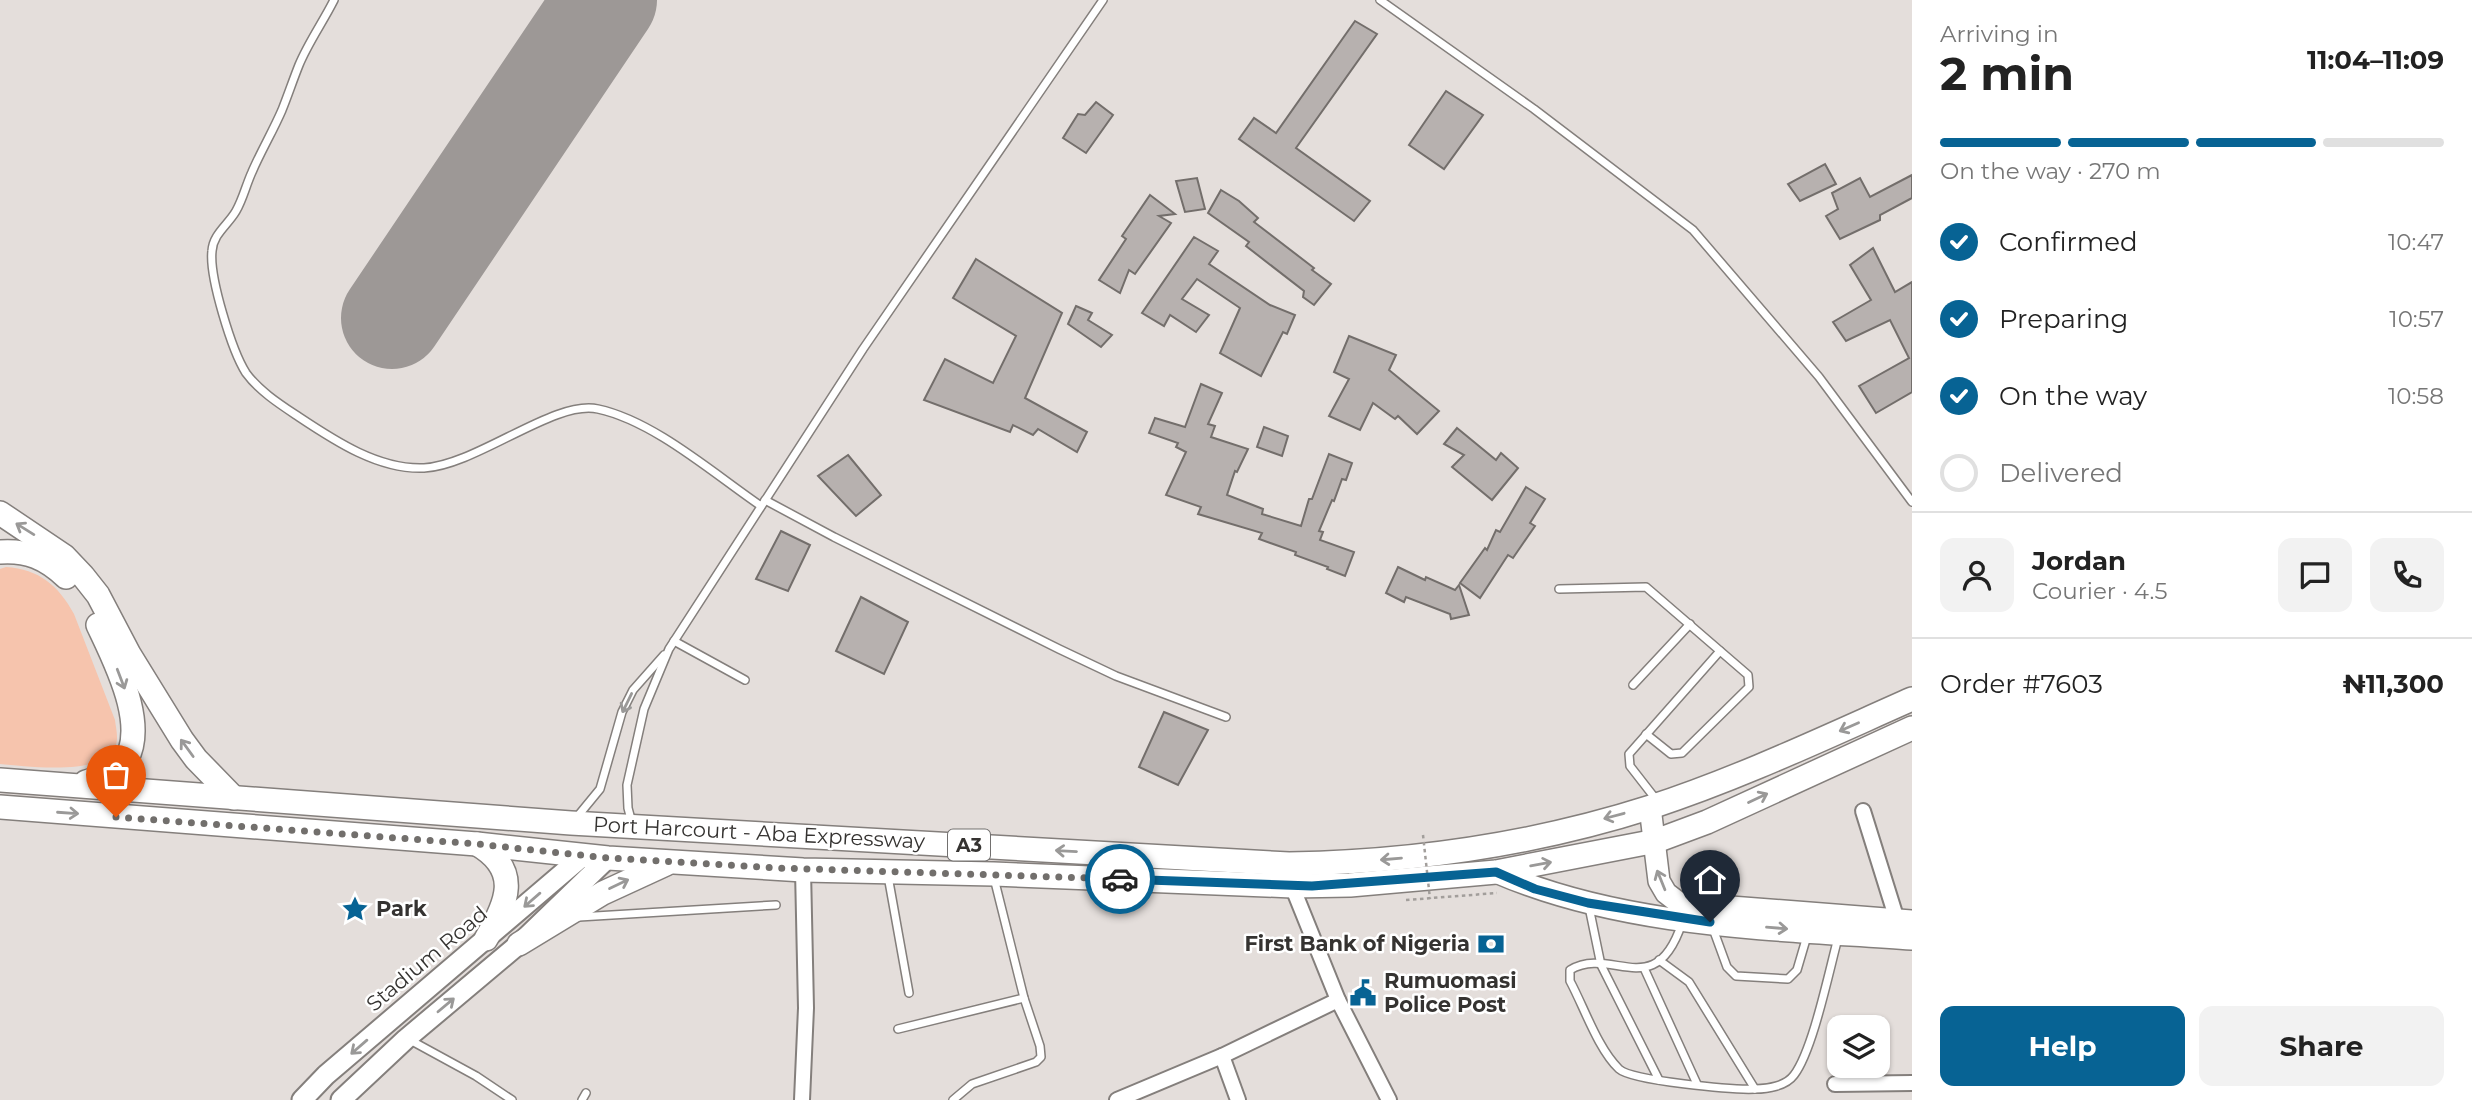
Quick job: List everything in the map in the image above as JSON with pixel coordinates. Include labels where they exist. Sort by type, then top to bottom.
[{"type":"highway","points":[[0,513],[64,556],[99,595],[129,654],[182,740],[196,759],[234,798]]},
{"type":"highway","points":[[0,552],[30,553],[55,567],[75,585],[90,608],[127,694],[133,730],[127,758],[119,769],[110,775],[75,785]]},
{"type":"highway","name":"Port Harcourt - Aba Expressway","points":[[0,780],[571,823],[1289,864],[1345,863],[1405,858],[1533,837],[1655,805],[1754,768],[1912,699]]},
{"type":"highway","name":"Port Harcourt - Aba Expressway","points":[[0,807],[477,844],[608,858],[803,870],[993,874],[1292,886],[1497,882],[1656,841],[1707,822],[1912,728]]},
{"type":"highway","points":[[477,844],[496,860],[508,886],[503,911],[486,939]]},
{"type":"highway","points":[[519,944],[603,893],[673,862]]},
{"type":"main road","points":[[1655,805],[1659,881],[1666,893],[1679,903],[1841,925],[1912,939]]},
{"type":"main road","name":"Stadium Road","points":[[302,1100],[326,1075],[584,855]]},
{"type":"main road","points":[[341,1100],[406,1038],[519,944],[608,858]]},
{"type":"main road","points":[[1497,882],[1588,903],[1710,922],[1808,931],[1841,925],[1904,920]]},
{"type":"street","points":[[1863,811],[1904,920]]},
{"type":"street","points":[[802,1100],[806,1008],[803,870]]},
{"type":"street","points":[[1292,886],[1338,1000],[1389,1100]]},
{"type":"street","points":[[1117,1100],[1222,1056],[1338,1000]]},
{"type":"street","points":[[1222,1056],[1238,1100]]},
{"type":"street","points":[[1835,1084],[1912,1083]]},
{"type":"lane","points":[[334,0],[300,63],[235,213],[220,229],[213,246],[212,261],[218,293],[235,349],[247,373],[273,399],[320,431],[374,459],[407,468],[449,464],[476,455],[544,420],[575,410],[596,408],[643,427],[763,503],[846,544],[1105,671],[1226,717]]},
{"type":"lane","points":[[571,823],[600,789],[622,712],[633,690],[669,649],[902,292],[1102,0]]},
{"type":"lane","points":[[1380,0],[1534,109],[1693,230],[1819,377],[1912,502]]},
{"type":"lane","points":[[1559,589],[1646,586],[1748,675],[1749,687],[1682,753],[1671,754],[1646,734]]},
{"type":"lane","points":[[1633,685],[1690,624]]},
{"type":"lane","points":[[674,641],[745,680]]},
{"type":"lane","points":[[632,825],[627,785],[645,709],[669,649]]},
{"type":"lane","points":[[1655,805],[1628,761],[1629,754],[1720,651]]},
{"type":"lane","points":[[887,872],[909,993]]},
{"type":"lane","points":[[953,1100],[972,1084],[1037,1062],[1041,1057],[993,874]]},
{"type":"lane","points":[[1588,903],[1601,965],[1659,1080]]},
{"type":"lane","points":[[561,918],[776,905]]},
{"type":"lane","points":[[1683,919],[1668,954],[1659,960],[1644,968],[1580,964],[1570,970],[1570,981],[1610,1059],[1622,1072],[1659,1080],[1755,1089],[1779,1086],[1793,1076],[1807,1048],[1841,925]]},
{"type":"lane","points":[[1710,922],[1727,967],[1736,976],[1788,979],[1797,970],[1808,931]]},
{"type":"lane","points":[[1659,960],[1689,982],[1755,1089]]},
{"type":"lane","points":[[1644,968],[1697,1084]]},
{"type":"lane","points":[[898,1029],[1024,998]]},
{"type":"lane","points":[[406,1038],[476,1076],[512,1100]]},
{"type":"path","points":[[1423,835],[1430,899],[1497,882]]},
{"type":"shaded area","points":[[6,567],[28,571],[47,581],[62,595],[74,614],[115,720],[115,747],[95,763],[62,768],[0,764],[0,569]]},
{"type":"building","points":[[1355,21],[1377,34],[1296,148],[1370,201],[1354,221],[1239,139],[1254,118],[1276,133]]},
{"type":"building","points":[[1446,91],[1483,115],[1444,169],[1409,145]]},
{"type":"building","points":[[1096,102],[1113,115],[1086,153],[1063,138],[1078,114],[1085,115]]},
{"type":"building","points":[[1825,164],[1836,184],[1800,201],[1788,184]]},
{"type":"building","points":[[1912,175],[1912,198],[1880,215],[1880,220],[1840,239],[1826,216],[1838,209],[1832,193],[1860,178],[1870,197]]},
{"type":"building","points":[[1197,178],[1205,209],[1185,212],[1176,181]]},
{"type":"building","points":[[1221,190],[1239,201],[1258,218],[1254,222],[1331,284],[1314,305],[1303,297],[1304,291],[1246,246],[1249,242],[1208,213]]},
{"type":"building","points":[[1150,195],[1175,214],[1159,216],[1171,223],[1135,274],[1129,270],[1120,293],[1099,280],[1126,239],[1122,236]]},
{"type":"building","points":[[1194,237],[1218,251],[1209,264],[1270,305],[1295,315],[1287,334],[1283,332],[1261,376],[1220,353],[1240,308],[1197,279],[1182,299],[1209,315],[1196,332],[1170,315],[1164,326],[1142,313]]},
{"type":"building","points":[[1873,248],[1895,292],[1912,282],[1912,392],[1876,413],[1859,386],[1909,358],[1890,320],[1846,341],[1833,322],[1871,300],[1850,265]]},
{"type":"building","points":[[976,259],[1062,313],[1025,398],[1087,432],[1077,452],[1038,429],[1033,435],[1013,425],[1010,432],[924,400],[945,359],[993,383],[1016,336],[953,298]]},
{"type":"building","points":[[1076,306],[1092,313],[1088,320],[1112,335],[1101,347],[1068,324]]},
{"type":"building","points":[[1349,336],[1396,355],[1389,370],[1439,411],[1417,434],[1398,416],[1395,419],[1373,403],[1360,430],[1329,416],[1349,379],[1334,372]]},
{"type":"building","points":[[1201,384],[1222,393],[1208,424],[1215,426],[1211,437],[1248,449],[1237,472],[1235,471],[1227,495],[1263,509],[1262,514],[1301,526],[1309,499],[1312,499],[1329,454],[1352,463],[1319,531],[1323,532],[1320,540],[1354,552],[1345,576],[1295,555],[1296,552],[1259,539],[1262,533],[1198,514],[1201,507],[1166,495],[1186,452],[1176,447],[1178,443],[1149,433],[1155,418],[1185,427]]},
{"type":"building","points":[[1264,427],[1288,436],[1282,456],[1257,447]]},
{"type":"building","points":[[1457,428],[1496,460],[1501,453],[1518,468],[1492,500],[1452,467],[1464,455],[1444,444]]},
{"type":"building","points":[[848,455],[881,495],[856,516],[818,476]]},
{"type":"building","points":[[1526,487],[1545,499],[1530,523],[1535,526],[1513,558],[1508,555],[1480,598],[1460,583],[1485,548],[1487,550],[1496,530],[1500,532]]},
{"type":"building","points":[[781,531],[810,545],[788,591],[756,579]]},
{"type":"building","points":[[1398,567],[1455,590],[1459,585],[1469,615],[1451,619],[1450,614],[1406,597],[1404,602],[1386,593]]},
{"type":"building","points":[[861,597],[908,622],[884,674],[836,651]]},
{"type":"building","points":[[1164,712],[1208,730],[1178,785],[1139,767]]},
{"type":"runway","points":[[392,318],[606,0]]},
{"type":"way so far","points":[[116,817],[477,844],[608,858],[803,870],[1120,879]]},
{"type":"place","name":"Park","points":[[355,909]]},
{"type":"place","name":"First Bank of Nigeria","points":[[1491,944]]},
{"type":"place","name":"Rumuomasi Police Post","points":[[1363,993]]},
{"type":"route","points":[[1120,879],[1312,886],[1496,872],[1535,889],[1588,903],[1710,922]]}]
